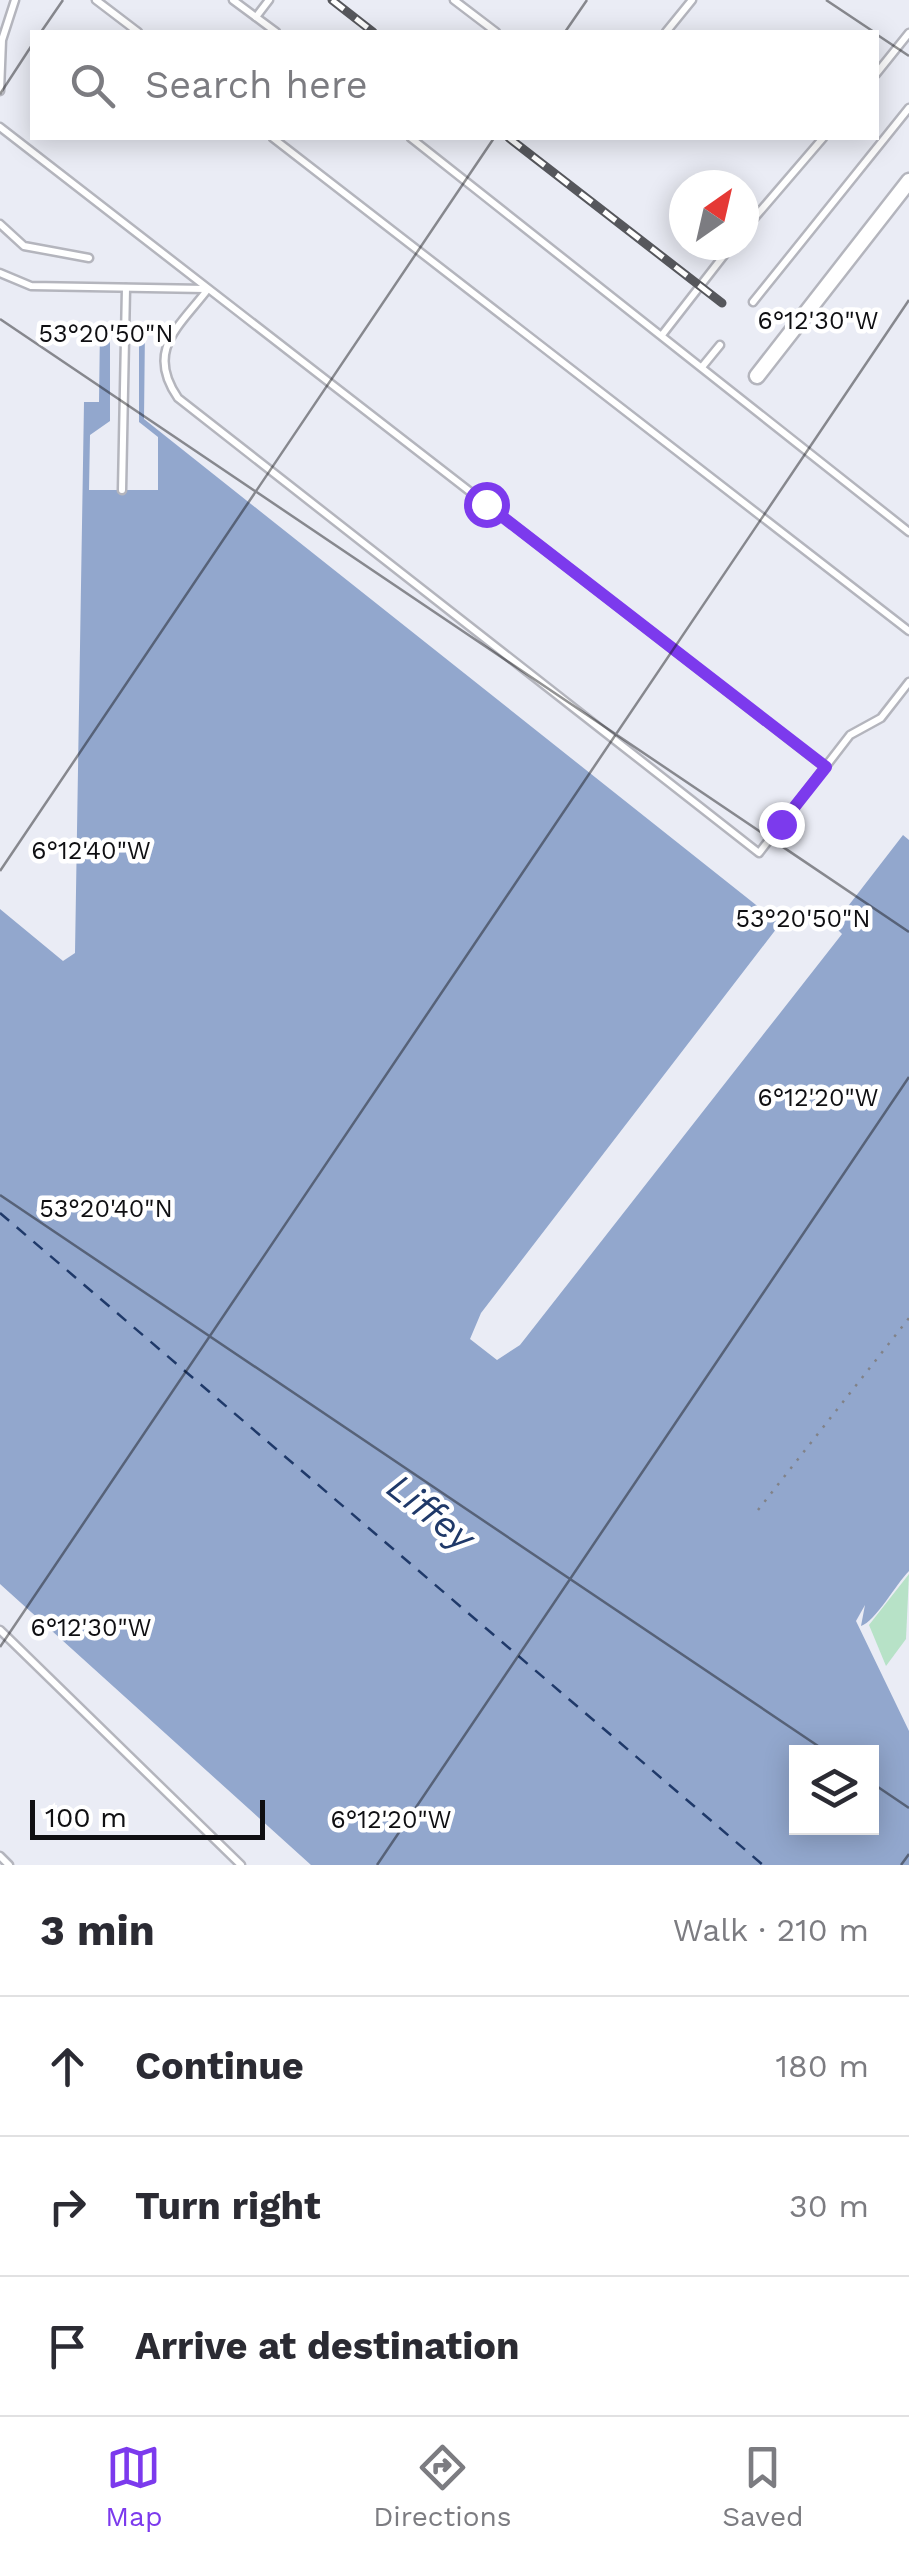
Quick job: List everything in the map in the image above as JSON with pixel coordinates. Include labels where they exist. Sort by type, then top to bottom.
[{"type":"street","points":[[756,376],[909,181]]},
{"type":"lane","points":[[0,91],[2,40],[15,0]]},
{"type":"lane","points":[[96,0],[135,30]]},
{"type":"lane","points":[[233,0],[273,30]]},
{"type":"lane","points":[[256,18],[269,0]]},
{"type":"lane","points":[[454,0],[493,30]]},
{"type":"lane","points":[[668,30],[692,0]]},
{"type":"lane","points":[[879,70],[909,34]]},
{"type":"lane","points":[[753,302],[909,108]]},
{"type":"lane","points":[[0,127],[826,767]]},
{"type":"lane","points":[[277,140],[909,631]]},
{"type":"lane","points":[[414,140],[909,532]]},
{"type":"lane","points":[[759,213],[822,140]]},
{"type":"lane","points":[[0,224],[24,246],[89,258]]},
{"type":"lane","points":[[662,334],[720,260]]},
{"type":"lane","points":[[0,273],[31,286],[208,288]]},
{"type":"lane","points":[[122,490],[126,288]]},
{"type":"lane","points":[[208,288],[166,343],[162,362],[178,398],[759,853],[850,736],[881,718],[909,682]]},
{"type":"lane","points":[[702,367],[720,345]]},
{"type":"lane","points":[[0,1630],[241,1865]]},
{"type":"lane","points":[[0,1856],[9,1865]]},
{"type":"path","points":[[758,1510],[909,1318]]},
{"type":"green space","points":[[909,1574],[906,1639],[886,1666],[869,1625]]},
{"type":"water","name":"Liffey","points":[[100,327],[110,327],[110,421],[90,435],[89,490],[158,490],[158,437],[139,422],[139,328],[145,328],[144,419],[780,924],[481,1313],[470,1339],[497,1360],[520,1345],[842,934],[838,930],[847,918],[842,914],[903,835],[909,840],[909,1571],[873,1618],[861,1626],[865,1605],[856,1621],[909,1731],[909,1865],[311,1865],[0,1584],[0,909],[63,961],[75,953],[84,402],[99,402]]},
{"type":"ferry route","points":[[0,1213],[763,1865]]},
{"type":"railway","points":[[332,0],[370,30]]},
{"type":"railway","points":[[512,140],[722,303]]},
{"type":"route","points":[[486,504],[826,767],[781,824]]}]
